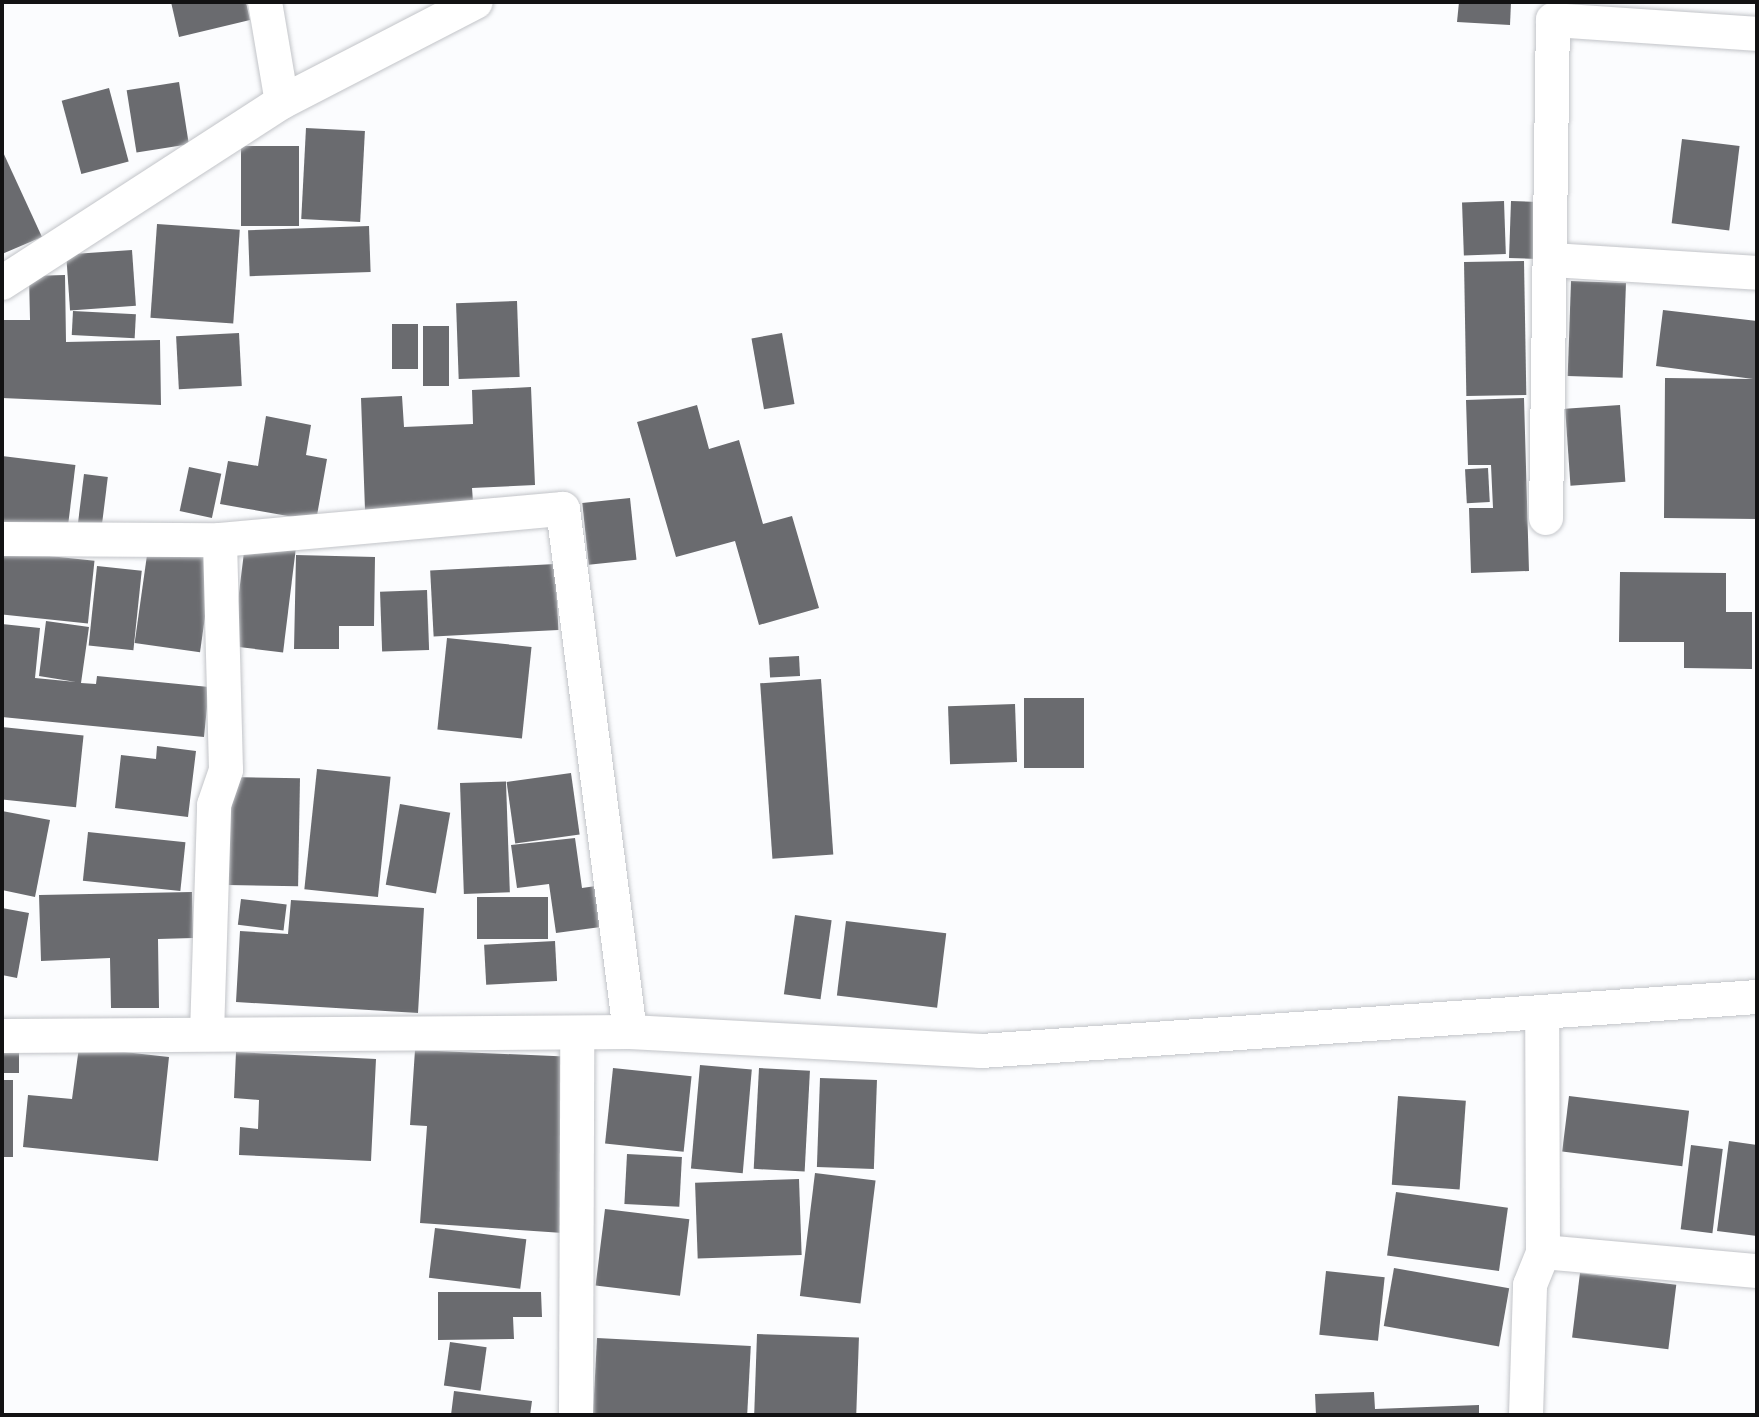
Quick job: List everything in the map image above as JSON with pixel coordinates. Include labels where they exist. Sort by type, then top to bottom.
[{"type":"street","points":[[265,2],[282,102]]},
{"type":"street","points":[[2,283],[282,102],[476,2]]},
{"type":"street","points":[[1546,518],[1544,293],[1553,260],[1553,20],[1757,34]]},
{"type":"street","points":[[1553,260],[1757,273]]},
{"type":"street","points":[[2,539],[220,540],[563,509],[630,1032]]},
{"type":"street","points":[[207,1034],[214,805],[226,770],[220,540]]},
{"type":"street","points":[[2,1036],[577,1035],[630,1032],[981,1051],[1757,997]]},
{"type":"street","points":[[1526,1415],[1530,1285],[1543,1252],[1542,1012]]},
{"type":"street","points":[[576,1415],[577,1035]]},
{"type":"street","points":[[1543,1252],[1757,1271]]},
{"type":"building","points":[[171,2],[246,2],[250,20],[179,37]]},
{"type":"building","points":[[1459,2],[1511,2],[1510,25],[1457,22]]},
{"type":"building","points":[[179,82],[189,144],[137,153],[127,90]]},
{"type":"building","points":[[109,88],[129,161],[81,174],[62,101]]},
{"type":"building","points":[[306,128],[365,131],[360,222],[301,219]]},
{"type":"building","points":[[1682,139],[1740,146],[1729,230],[1672,223]]},
{"type":"building","points":[[241,146],[299,146],[299,226],[241,226]]},
{"type":"building","points":[[2,150],[42,237],[2,254]]},
{"type":"building","points":[[1504,201],[1506,254],[1464,255],[1462,202]]},
{"type":"building","points":[[1511,201],[1539,202],[1537,259],[1509,258]]},
{"type":"building","points":[[157,224],[240,230],[233,324],[150,318]]},
{"type":"building","points":[[369,226],[371,272],[250,276],[248,230]]},
{"type":"building","points":[[132,250],[136,306],[70,310],[66,255]]},
{"type":"building","points":[[1524,261],[1526,395],[1466,396],[1464,262]]},
{"type":"building","points":[[65,275],[66,342],[160,340],[161,405],[2,398],[2,320],[30,320],[29,276]]},
{"type":"building","points":[[1571,281],[1626,283],[1623,378],[1568,376]]},
{"type":"building","points":[[517,301],[520,377],[459,379],[456,303]]},
{"type":"building","points":[[1663,310],[1757,321],[1757,519],[1664,518],[1665,378],[1753,379],[1656,366]]},
{"type":"building","points":[[73,311],[136,314],[135,338],[72,335]]},
{"type":"building","points":[[392,324],[418,324],[418,369],[392,369]]},
{"type":"building","points":[[423,326],[449,326],[449,386],[423,386]]},
{"type":"building","points":[[239,333],[242,386],[179,389],[176,336]]},
{"type":"building","points":[[782,333],[795,404],[764,409],[751,338]]},
{"type":"building","points":[[531,387],[535,485],[472,488],[473,502],[365,510],[361,398],[402,396],[404,427],[473,424],[472,390]]},
{"type":"building","points":[[1524,398],[1529,571],[1471,573],[1469,508],[1493,508],[1491,465],[1468,465],[1466,400]]},
{"type":"building","points":[[697,405],[709,449],[739,440],[763,524],[792,516],[819,608],[759,625],[735,541],[676,557],[637,422]]},
{"type":"building","points":[[1620,405],[1625,482],[1571,486],[1565,409]]},
{"type":"building","points":[[266,416],[311,425],[306,455],[327,459],[316,521],[220,504],[228,461],[258,466]]},
{"type":"building","points":[[2,456],[75,465],[67,534],[2,526]]},
{"type":"building","points":[[189,467],[221,474],[212,518],[180,511]]},
{"type":"building","points":[[1488,468],[1490,502],[1467,503],[1465,469]]},
{"type":"building","points":[[84,474],[108,477],[102,527],[78,524]]},
{"type":"building","points":[[630,498],[636,560],[589,565],[582,503]]},
{"type":"building","points":[[245,544],[296,550],[283,652],[232,646]]},
{"type":"building","points":[[148,548],[213,557],[200,652],[135,643]]},
{"type":"building","points":[[2,551],[94,561],[88,623],[2,614]]},
{"type":"building","points":[[296,555],[375,557],[374,626],[339,626],[339,649],[294,649]]},
{"type":"building","points":[[555,564],[558,630],[434,636],[430,571]]},
{"type":"building","points":[[97,566],[142,571],[133,650],[89,646]]},
{"type":"building","points":[[1620,572],[1726,573],[1726,612],[1752,612],[1752,669],[1684,668],[1684,642],[1619,642]]},
{"type":"building","points":[[427,590],[429,650],[382,652],[380,592]]},
{"type":"building","points":[[46,621],[89,627],[81,683],[96,684],[97,676],[209,687],[204,737],[2,717],[2,624],[40,628],[35,678],[76,682],[39,676]]},
{"type":"building","points":[[447,638],[532,647],[522,738],[437,729]]},
{"type":"building","points":[[799,656],[800,676],[770,678],[769,658]]},
{"type":"building","points":[[821,679],[833,855],[772,859],[760,683]]},
{"type":"building","points":[[1024,698],[1084,698],[1084,768],[1024,768]]},
{"type":"building","points":[[1015,704],[1017,762],[950,764],[948,706]]},
{"type":"building","points":[[2,727],[84,736],[76,807],[2,799]]},
{"type":"building","points":[[157,746],[196,751],[188,817],[115,808],[121,755],[156,759]]},
{"type":"building","points":[[317,769],[391,777],[378,897],[304,889]]},
{"type":"building","points":[[571,773],[580,834],[515,843],[507,782]]},
{"type":"building","points":[[230,777],[300,778],[298,886],[228,885]]},
{"type":"building","points":[[506,781],[510,892],[464,894],[460,783]]},
{"type":"building","points":[[400,804],[450,813],[436,894],[386,885]]},
{"type":"building","points":[[2,811],[50,820],[35,897],[2,890]]},
{"type":"building","points":[[88,832],[185,842],[180,891],[83,881]]},
{"type":"building","points":[[575,838],[582,888],[603,885],[608,926],[556,933],[549,884],[517,888],[511,845]]},
{"type":"building","points":[[192,892],[193,938],[158,939],[159,1008],[111,1008],[110,958],[41,961],[39,895]]},
{"type":"building","points":[[477,897],[548,897],[548,939],[477,939]]},
{"type":"building","points":[[241,899],[287,905],[283,930],[238,925]]},
{"type":"building","points":[[291,900],[424,908],[418,1013],[236,1002],[240,931],[288,934]]},
{"type":"building","points":[[2,908],[29,913],[17,978],[2,975]]},
{"type":"building","points":[[795,915],[832,920],[821,999],[784,994]]},
{"type":"building","points":[[846,921],[946,933],[937,1008],[837,995]]},
{"type":"building","points":[[555,941],[557,981],[486,985],[484,945]]},
{"type":"building","points":[[2,1038],[19,1038],[19,1073],[2,1073]]},
{"type":"building","points":[[79,1047],[169,1057],[158,1161],[23,1147],[28,1095],[72,1099]]},
{"type":"building","points":[[415,1050],[576,1057],[563,1233],[420,1223],[427,1126],[410,1125]]},
{"type":"building","points":[[236,1052],[376,1059],[371,1161],[239,1155],[240,1127],[258,1129],[259,1100],[234,1098]]},
{"type":"building","points":[[700,1065],[752,1070],[743,1173],[691,1169]]},
{"type":"building","points":[[613,1068],[692,1076],[684,1152],[605,1144]]},
{"type":"building","points":[[759,1068],[810,1071],[805,1172],[754,1169]]},
{"type":"building","points":[[820,1078],[877,1080],[874,1169],[817,1167]]},
{"type":"building","points":[[2,1080],[13,1080],[13,1157],[2,1157]]},
{"type":"building","points":[[1398,1096],[1466,1101],[1460,1190],[1392,1185]]},
{"type":"building","points":[[1569,1096],[1689,1111],[1682,1166],[1562,1152]]},
{"type":"building","points":[[1729,1141],[1757,1145],[1757,1236],[1717,1231]]},
{"type":"building","points":[[1691,1145],[1723,1149],[1712,1233],[1681,1229]]},
{"type":"building","points":[[627,1154],[682,1157],[679,1207],[624,1204]]},
{"type":"building","points":[[815,1173],[876,1180],[860,1304],[800,1296]]},
{"type":"building","points":[[799,1179],[802,1255],[698,1259],[695,1183]]},
{"type":"building","points":[[1396,1192],[1508,1208],[1499,1271],[1387,1255]]},
{"type":"building","points":[[605,1209],[689,1219],[680,1296],[596,1285]]},
{"type":"building","points":[[435,1228],[526,1239],[520,1289],[429,1278]]},
{"type":"building","points":[[1394,1268],[1509,1288],[1499,1346],[1384,1326]]},
{"type":"building","points":[[1326,1271],[1385,1277],[1378,1341],[1319,1335]]},
{"type":"building","points":[[1580,1273],[1676,1285],[1668,1349],[1572,1338]]},
{"type":"building","points":[[438,1292],[541,1292],[542,1317],[513,1317],[514,1339],[438,1340]]},
{"type":"building","points":[[757,1334],[859,1338],[856,1415],[754,1415]]},
{"type":"building","points":[[597,1338],[751,1346],[747,1415],[593,1415]]},
{"type":"building","points":[[450,1342],[487,1347],[481,1391],[444,1386]]},
{"type":"building","points":[[454,1391],[532,1401],[530,1415],[451,1415]]},
{"type":"building","points":[[1374,1392],[1375,1409],[1479,1405],[1479,1415],[1316,1415],[1315,1394]]}]
